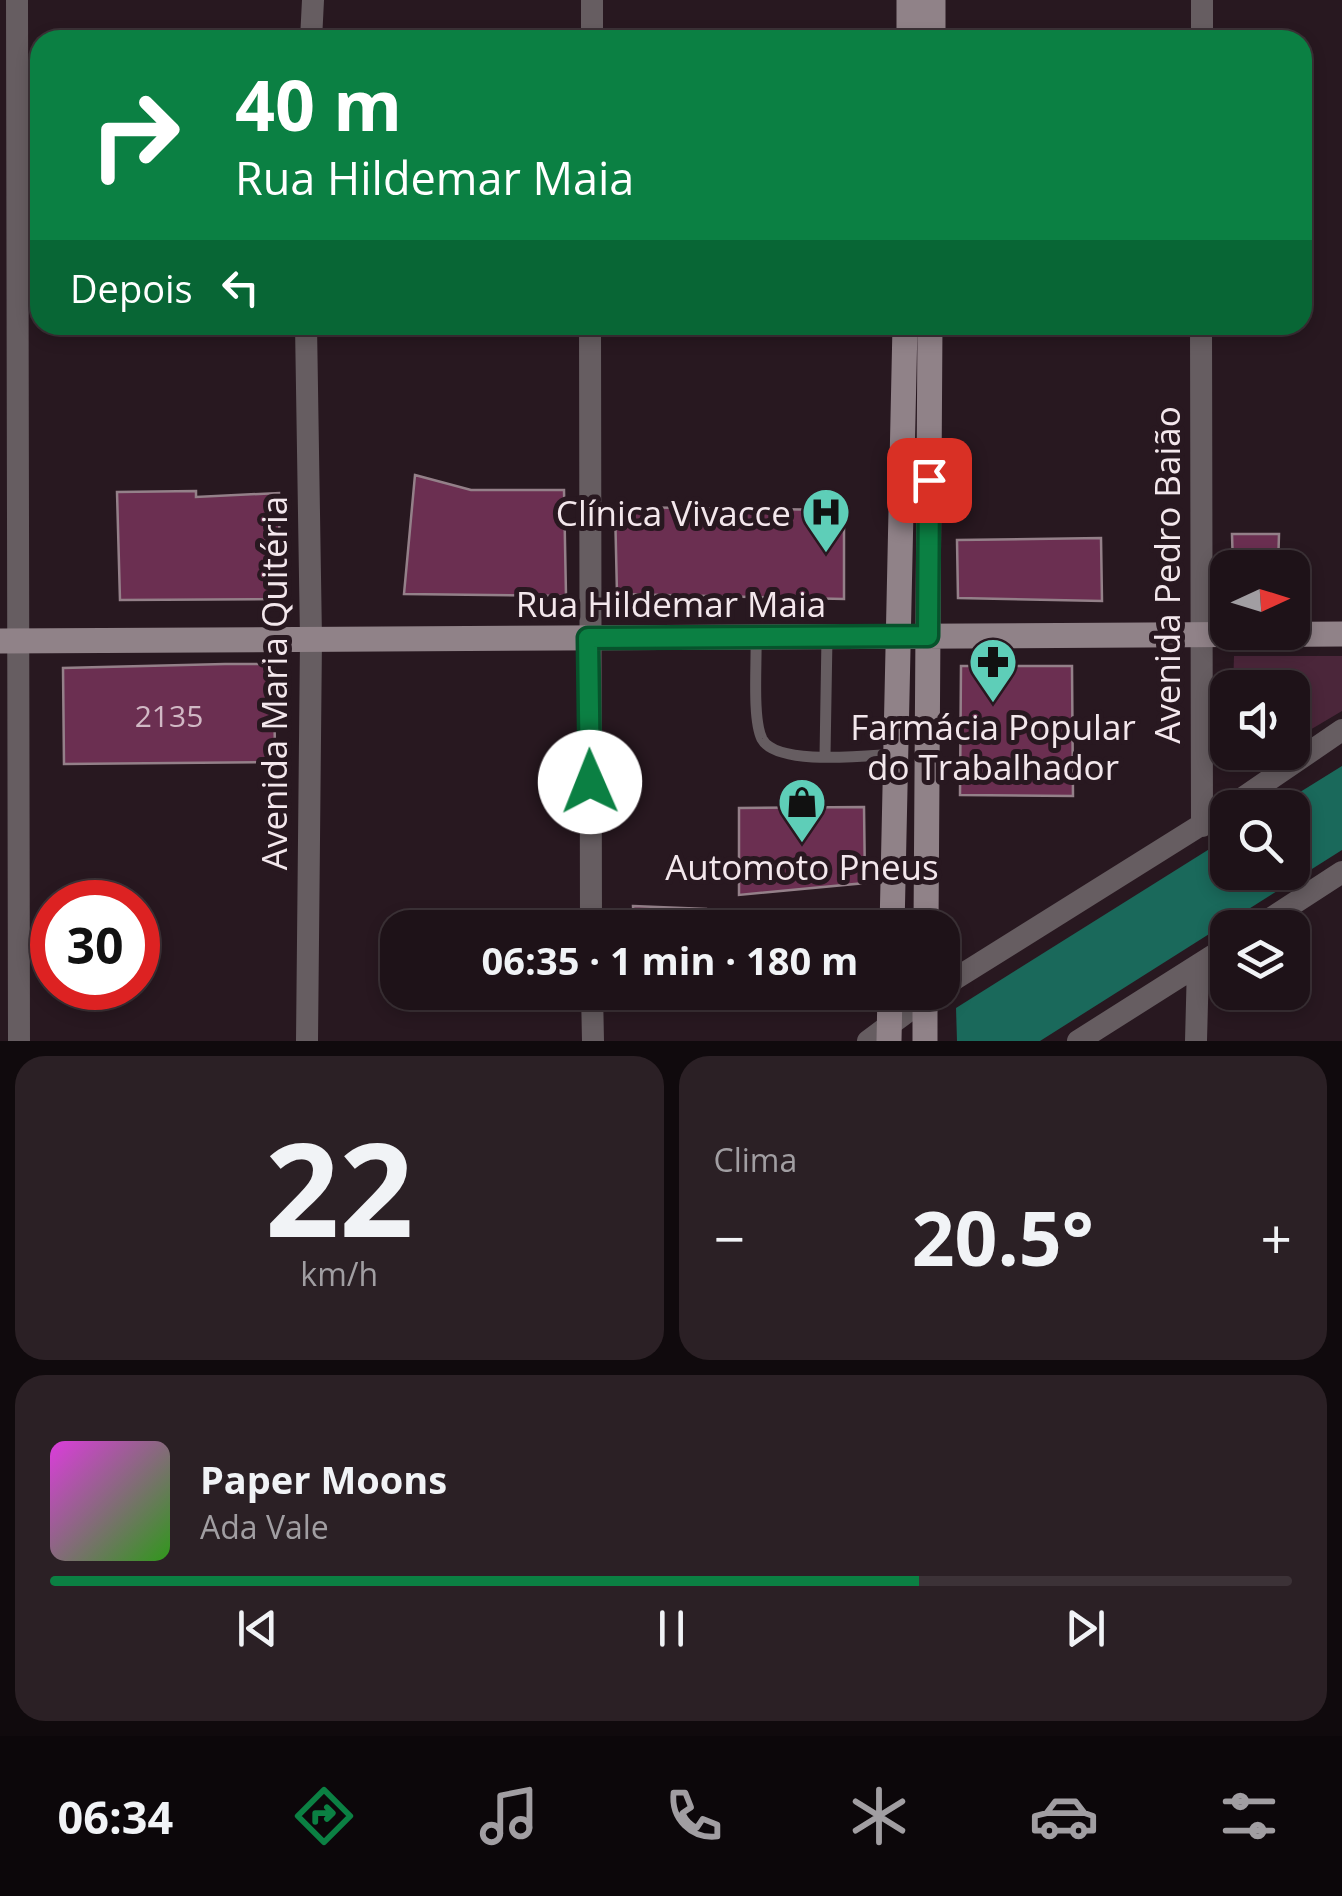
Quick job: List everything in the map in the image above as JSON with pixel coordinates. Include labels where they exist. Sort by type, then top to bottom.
[{"type":"street","points":[[16,0],[9,641],[19,1041]]},
{"type":"street","points":[[312,30],[313,0]]},
{"type":"street","points":[[592,0],[592,30]]},
{"type":"street","points":[[908,30],[909,0]]},
{"type":"street","points":[[933,0],[933,30]]},
{"type":"street","points":[[1202,0],[1202,30]]},
{"type":"street","name":"Avenida Maria Quitéria","points":[[306,335],[311,639],[307,1041]]},
{"type":"street","points":[[590,335],[591,910]]},
{"type":"street","points":[[893,910],[905,335]]},
{"type":"street","points":[[926,910],[930,335]]},
{"type":"street","name":"Avenida Pedro Baião","points":[[1202,335],[1202,826]]},
{"type":"street","name":"Rua Hildemar Maia","points":[[9,641],[1342,634]]},
{"type":"street","points":[[1254,790],[1342,730]]},
{"type":"street","points":[[960,975],[1210,820]]},
{"type":"street","points":[[1284,910],[1342,872]]},
{"type":"street","points":[[1078,1041],[1210,957]]},
{"type":"street","points":[[1196,1041],[1198,965]]},
{"type":"street","points":[[592,1010],[593,1041]]},
{"type":"street","points":[[868,1041],[889,1032],[913,1010]]},
{"type":"street","points":[[924,1039],[929,1010]]},
{"type":"lane","points":[[756,637],[761,738],[776,750],[799,756],[898,754]]},
{"type":"lane","points":[[824,756],[828,637]]},
{"type":"shaded area","points":[[1234,656],[1342,656],[1342,711],[1310,730],[1310,670],[1234,670]]},
{"type":"shaded area","points":[[1342,766],[1342,850],[1310,870],[1310,790],[1303,790]]},
{"type":"shaded area","points":[[1210,849],[1210,890],[1279,890],[1247,910],[1210,910],[1210,933],[1040,1041],[957,1041],[956,1010]]},
{"type":"building","points":[[415,475],[471,490],[564,490],[566,596],[404,594]]},
{"type":"building","points":[[196,491],[196,497],[279,493],[280,599],[120,600],[117,492]]},
{"type":"building","points":[[615,507],[844,510],[844,599],[617,594]]},
{"type":"building","points":[[1232,534],[1279,534],[1279,550],[1232,550]]},
{"type":"building","points":[[1101,538],[1102,601],[958,598],[957,540]]},
{"type":"building","points":[[274,664],[275,762],[64,764],[63,668]]},
{"type":"building","points":[[961,666],[1072,666],[1073,796],[960,795]]},
{"type":"building","name":"Automoto Pneus","points":[[864,807],[865,883],[739,895],[739,808]]},
{"type":"building","points":[[633,906],[706,910],[633,910]]},
{"type":"place","name":"Clínica Vivacce","points":[[826,554]]},
{"type":"place","name":"Farmácia Popular do Trabalhador","points":[[993,704]]},
{"type":"place","name":"Automoto Pneus","points":[[802,844]]},
{"type":"route","points":[[590,782],[588,638],[928,636],[929,480]]}]
